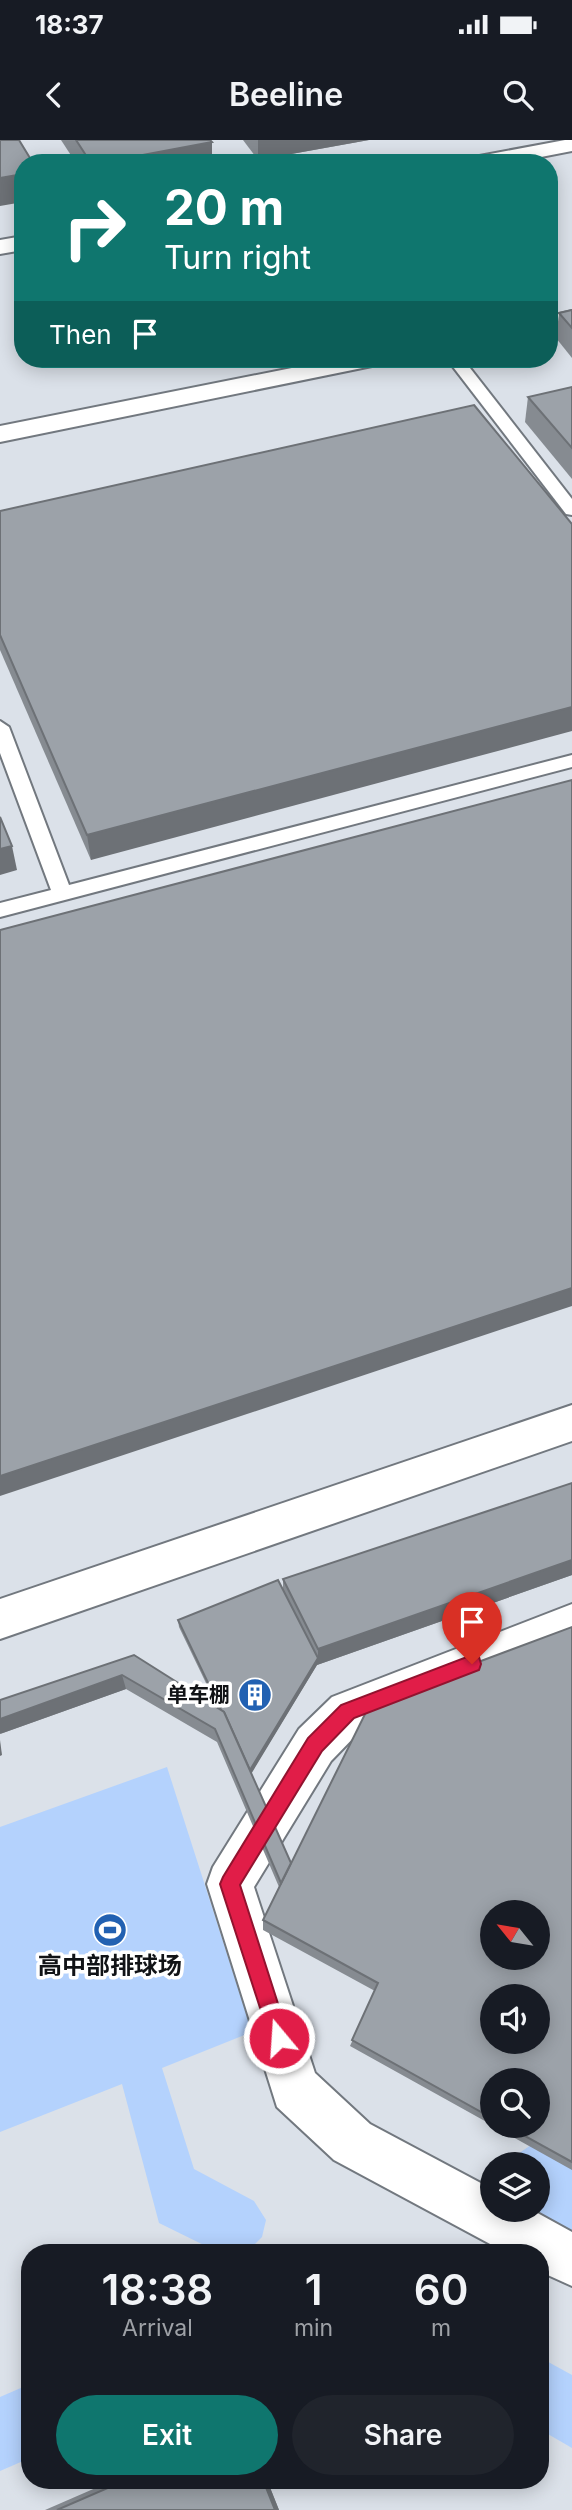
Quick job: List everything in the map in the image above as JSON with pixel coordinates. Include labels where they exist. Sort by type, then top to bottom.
[{"type":"street","points":[[523,154],[572,145]]},
{"type":"street","points":[[0,434],[327,368]]},
{"type":"street","points":[[0,1619],[572,1423]]},
{"type":"street","points":[[542,2244],[352,2142],[295,2089],[230,1884],[315,1745],[348,1712],[572,1625]]},
{"type":"street","points":[[549,2248],[572,2260]]},
{"type":"lane","points":[[461,368],[572,510]]},
{"type":"lane","points":[[0,727],[61,894]]},
{"type":"lane","points":[[0,909],[572,761]]},
{"type":"shaded area","name":"高中部排球场","points":[[167,1767],[252,2032],[162,2068],[194,2169],[254,2201],[266,2220],[262,2237],[255,2244],[202,2244],[159,2223],[122,2084],[0,2132],[0,1827]]},
{"type":"shaded area","points":[[531,2145],[544,2152],[521,2152]]},
{"type":"shaded area","points":[[550,2155],[572,2167],[572,2232],[550,2220]]},
{"type":"shaded area","points":[[549,2362],[572,2375],[572,2448],[549,2435]]},
{"type":"shaded area","points":[[21,2388],[21,2462],[0,2471],[0,2397]]},
{"type":"building","points":[[0,140],[19,140],[28,154],[14,154],[14,176],[0,178]]},
{"type":"building","points":[[76,140],[212,142],[148,154],[85,154]]},
{"type":"building","points":[[572,310],[572,328],[559,313]]},
{"type":"building","points":[[572,387],[572,448],[528,397]]},
{"type":"building","points":[[474,405],[572,524],[572,707],[87,835],[0,635],[0,511]]},
{"type":"building","points":[[572,780],[572,1288],[0,1476],[0,930]]},
{"type":"building","points":[[0,817],[12,846],[0,849]]},
{"type":"building","points":[[572,1483],[572,1560],[318,1649],[283,1579]]},
{"type":"building","name":"单车棚","points":[[278,1580],[318,1658],[250,1770],[178,1620]]},
{"type":"building","points":[[572,1627],[572,2162],[529,2138],[550,2138],[550,2068],[480,2068],[480,2111],[352,2040],[378,1983],[263,1920],[371,1702]]},
{"type":"building","points":[[134,1655],[224,1712],[291,1863],[281,1883],[215,1729],[122,1675],[0,1719],[0,1700]]},
{"type":"building","points":[[105,2489],[267,2489],[275,2510],[57,2510]]},
{"type":"place","name":"单车棚","points":[[255,1695]]},
{"type":"place","name":"高中部排球场","points":[[110,1930]]},
{"type":"route","points":[[279,2038],[230,1884],[315,1745],[348,1712],[472,1664]]}]
